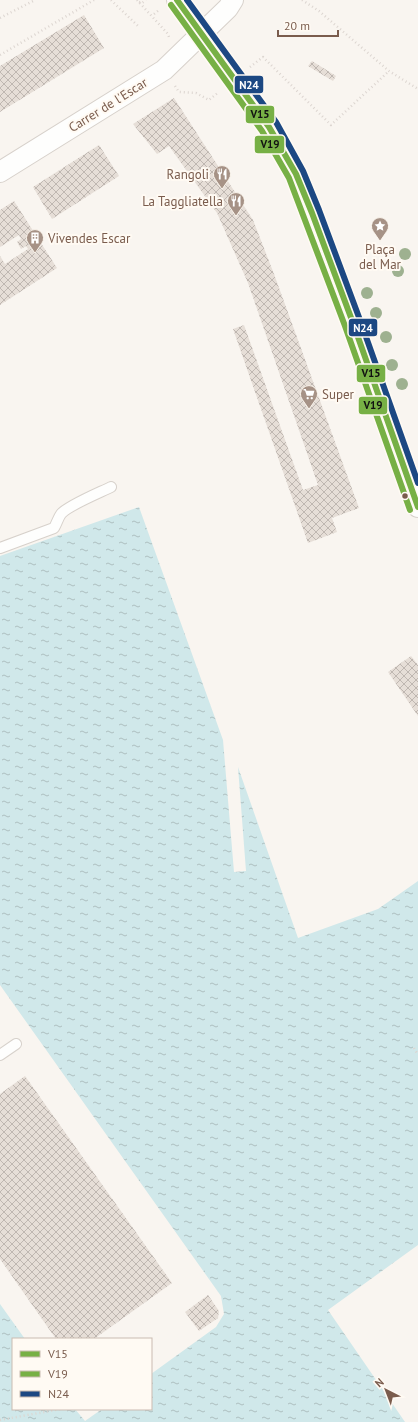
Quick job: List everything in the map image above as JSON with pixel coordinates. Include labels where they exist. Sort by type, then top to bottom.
[{"type":"street","points":[[177,0],[205,30],[269,127],[296,174],[353,323],[418,507]]},
{"type":"street","name":"Carrer de l'Escar","points":[[0,172],[164,70],[228,8],[233,0]]},
{"type":"lane","points":[[0,548],[54,528],[61,514],[68,508],[111,487]]},
{"type":"lane","points":[[0,1056],[16,1044]]},
{"type":"path","points":[[0,18],[35,0]]},
{"type":"path","points":[[0,55],[94,0]]},
{"type":"path","points":[[111,0],[139,27]]},
{"type":"path","points":[[138,1],[142,3],[146,0]]},
{"type":"path","points":[[302,0],[319,11],[389,71],[418,89]]},
{"type":"path","points":[[138,1],[153,15],[168,34],[170,45],[178,57]]},
{"type":"path","points":[[153,15],[159,10]]},
{"type":"path","points":[[250,67],[263,57],[331,125],[389,71]]},
{"type":"path","points":[[179,92],[196,93],[209,100],[219,92]]},
{"type":"path","points":[[414,1048],[418,1055]]},
{"type":"path","points":[[0,1420],[55,1410]]},
{"type":"water","points":[[139,507],[223,740],[234,872],[246,871],[238,767],[298,938],[378,909],[418,881],[418,1245],[328,1310],[405,1422],[0,1422],[0,1304],[24,1338],[12,1338],[12,1410],[76,1410],[85,1421],[101,1410],[152,1410],[152,1373],[216,1327],[224,1314],[221,1296],[0,985],[0,556]]},
{"type":"building","points":[[84,15],[104,48],[0,112],[0,66]]},
{"type":"building","points":[[312,61],[336,76],[333,81],[308,66]]},
{"type":"building","points":[[174,98],[253,220],[359,508],[332,518],[337,532],[308,543],[233,329],[244,325],[303,490],[318,485],[248,283],[217,213],[169,146],[157,154],[133,124]]},
{"type":"building","points":[[99,145],[119,176],[52,219],[33,187]]},
{"type":"building","name":"Vivendes Escar","points":[[14,201],[57,268],[0,305],[0,256],[5,264],[28,249],[26,246],[21,249],[17,242],[21,239],[19,235],[0,247],[0,210]]},
{"type":"building","points":[[411,656],[418,665],[418,716],[388,672]]},
{"type":"building","points":[[25,1076],[172,1283],[95,1338],[55,1338],[0,1259],[0,1094]]},
{"type":"building","points":[[208,1295],[219,1311],[218,1318],[199,1331],[185,1312]]},
{"type":"transit line","name":"V15","points":[[177,0],[269,127],[296,174],[353,323],[418,507]]},
{"type":"transit line","name":"N24","points":[[187,0],[276,122],[303,171],[360,320],[418,483]]},
{"type":"transit line","name":"V19","points":[[171,5],[262,131],[289,178],[345,326],[410,510]]},
{"type":"place","name":"Rangoli","points":[[222,189]]},
{"type":"place","name":"La Taggliatella","points":[[236,216]]},
{"type":"place","name":"Plaça del Mar","points":[[380,241]]},
{"type":"place","name":"Vivendes Escar","points":[[35,253]]},
{"type":"place","name":"Super","points":[[309,409]]}]
